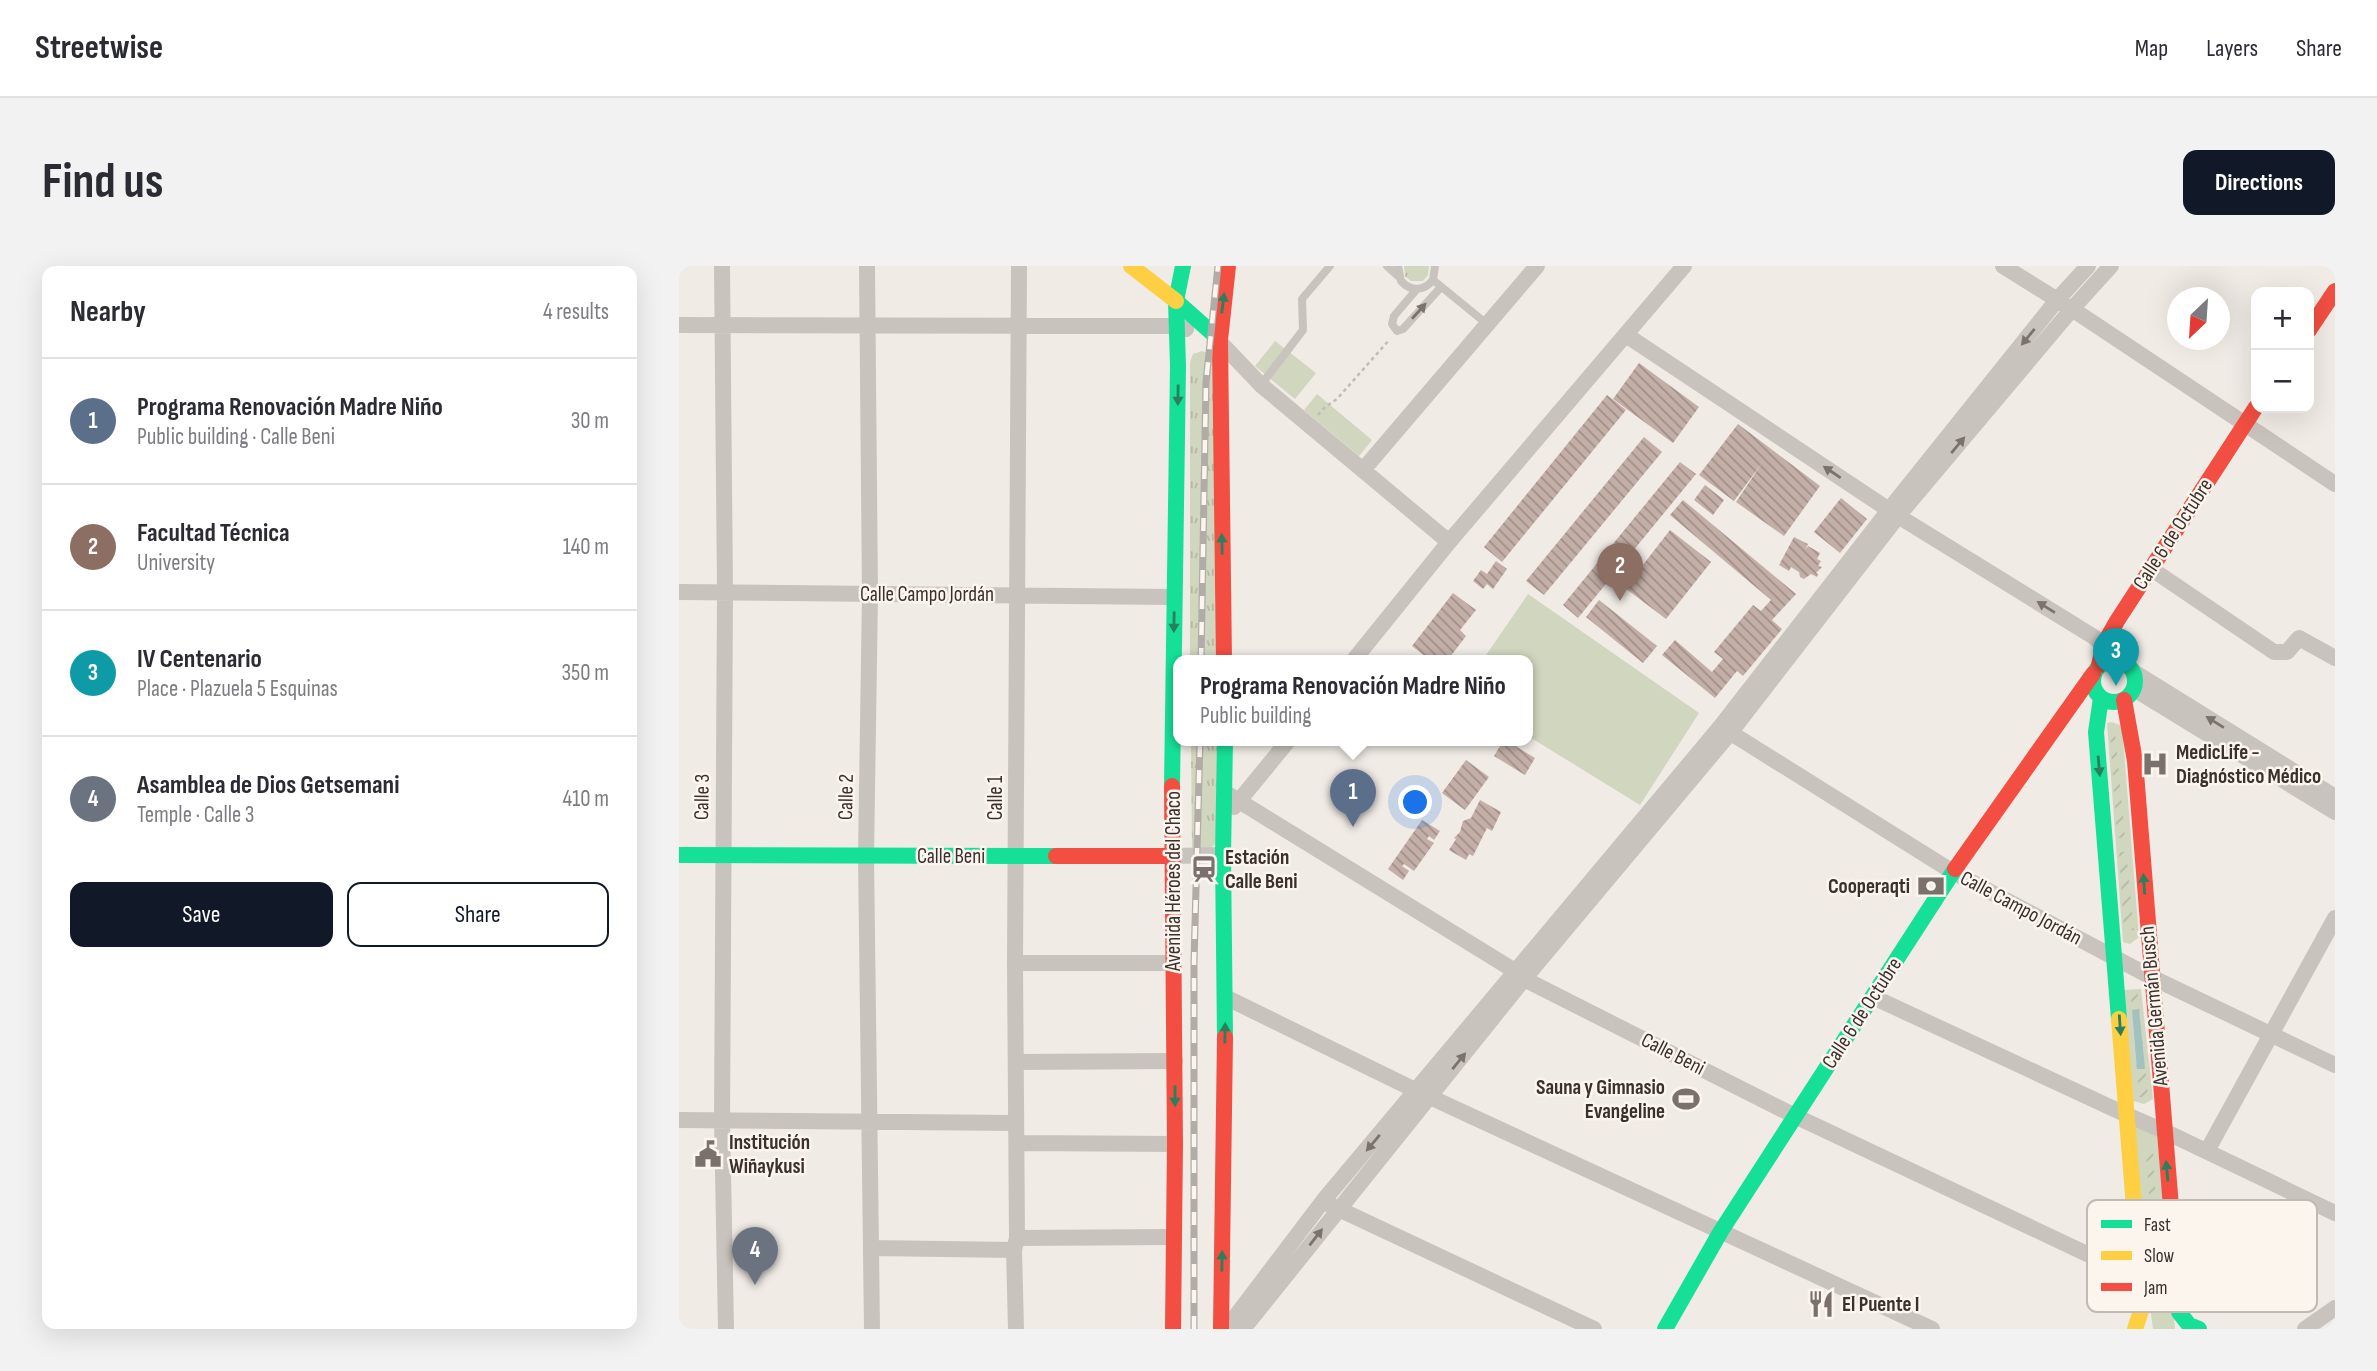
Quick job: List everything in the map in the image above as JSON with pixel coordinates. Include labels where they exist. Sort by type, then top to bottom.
[{"type":"main road","points":[[1132,266],[1220,340]]},
{"type":"main road","name":"Avenida Héroes del Chaco","points":[[1174,655],[1176,301],[1183,266]]},
{"type":"main road","points":[[1224,655],[1220,340],[1228,266]]},
{"type":"main road","points":[[2314,322],[2335,291]]},
{"type":"main road","name":"Calle 6 de Octubre","points":[[1665,1329],[1721,1231],[1953,872],[2096,669],[2104,644],[2117,621],[2252,413]]},
{"type":"main road","points":[[2117,621],[2126,665],[2129,695],[2112,702],[2099,696],[2092,681],[2096,669],[2109,660],[2126,665]]},
{"type":"main road","name":"Avenida Germán Busch","points":[[2129,695],[2170,1200]]},
{"type":"main road","points":[[2071,704],[2099,696]]},
{"type":"main road","name":"Avenida Germán Busch","points":[[2099,696],[2096,732],[2134,1200]]},
{"type":"main road","name":"Avenida Héroes del Chaco","points":[[1173,746],[1173,1329]]},
{"type":"main road","points":[[1223,1329],[1223,855],[1224,818],[1232,797],[1226,746]]},
{"type":"main road","name":"Calle Beni","points":[[679,855],[1173,856]]},
{"type":"main road","name":"Avenida Germán Busch","points":[[2135,1329],[2141,1312]]},
{"type":"main road","name":"Avenida Germán Busch","points":[[2179,1312],[2189,1325],[2199,1329]]},
{"type":"street","name":"Calle 3","points":[[722,266],[725,592],[722,1120],[726,1329]]},
{"type":"street","name":"Calle 2","points":[[867,266],[870,594],[866,856],[872,1329]]},
{"type":"street","name":"Calle 1","points":[[1016,1329],[1019,266]]},
{"type":"street","points":[[1363,470],[1537,266]]},
{"type":"street","points":[[1358,655],[1449,542],[1684,266]]},
{"type":"street","points":[[2003,266],[2335,484]]},
{"type":"street","points":[[1223,1329],[1331,1205],[1519,975],[1726,730],[2057,300],[2088,266]]},
{"type":"street","points":[[1893,513],[2111,266]]},
{"type":"street","points":[[679,325],[1177,326],[1220,340],[1261,385],[1449,542]]},
{"type":"street","points":[[1626,335],[1893,513],[2104,644],[2126,665],[2335,797]]},
{"type":"street","points":[[2150,568],[2274,652],[2287,652],[2299,638],[2335,658]]},
{"type":"street","name":"Calle Campo Jordán","points":[[679,592],[1174,597]]},
{"type":"street","points":[[2129,695],[2335,812]]},
{"type":"street","name":"Calle Campo Jordán","points":[[1726,730],[1953,872],[2151,977],[2335,1065]]},
{"type":"street","points":[[1232,797],[1283,746]]},
{"type":"street","name":"Calle Beni","points":[[1232,797],[1519,975],[1795,1116],[2087,1254]]},
{"type":"street","name":"Calle Beni","points":[[1173,856],[1223,855]]},
{"type":"street","points":[[2207,1151],[2335,919]]},
{"type":"street","points":[[1015,963],[1173,963]]},
{"type":"street","points":[[1225,997],[1424,1094],[1932,1329]]},
{"type":"street","points":[[1873,997],[2308,1200]]},
{"type":"street","points":[[1016,1062],[1175,1061]]},
{"type":"street","points":[[679,1120],[1016,1123]]},
{"type":"street","points":[[1017,1143],[1175,1144]]},
{"type":"street","points":[[2317,1204],[2335,1213]]},
{"type":"street","points":[[1243,1329],[1331,1205]]},
{"type":"street","points":[[1331,1205],[1594,1329]]},
{"type":"street","points":[[872,1248],[1174,1237]]},
{"type":"street","points":[[2305,1329],[2335,1308]]},
{"type":"lane","points":[[1261,385],[1303,330],[1302,299],[1329,266]]},
{"type":"lane","points":[[1387,266],[1398,271],[1405,286],[1417,289],[1424,288],[1442,266]]},
{"type":"lane","points":[[1435,273],[1441,287],[1487,324]]},
{"type":"lane","points":[[1417,289],[1394,316],[1392,324],[1397,331],[1403,329],[1441,287]]},
{"type":"path","points":[[1310,426],[1325,407],[1338,399],[1397,331]]},
{"type":"green space","points":[[1404,266],[1429,266],[1428,275],[1423,281],[1411,281],[1405,276]]},
{"type":"green space","points":[[1275,341],[1316,373],[1295,399],[1255,366]]},
{"type":"green space","points":[[1202,351],[1214,356],[1219,655],[1190,655],[1190,362],[1193,354]]},
{"type":"green space","points":[[1317,394],[1372,440],[1359,456],[1304,410]]},
{"type":"green space","points":[[1528,594],[1699,713],[1640,805],[1533,739],[1533,655],[1486,655]]},
{"type":"green space","points":[[2107,723],[2122,726],[2139,937],[2130,944],[2123,942]]},
{"type":"green space","points":[[2110,730],[2115,732],[2125,838],[2117,838]]},
{"type":"green space","points":[[1191,746],[1219,746],[1219,841],[1207,851],[1192,847]]},
{"type":"green space","points":[[2119,852],[2126,852],[2134,930],[2124,931]]},
{"type":"green space","points":[[2141,989],[2153,1099],[2144,1104],[2133,1101],[2123,990]]},
{"type":"green space","points":[[2138,994],[2148,1097],[2139,1097],[2131,995]]},
{"type":"green space","points":[[2135,1124],[2157,1133],[2163,1200],[2140,1200]]},
{"type":"green space","points":[[2146,1153],[2153,1153],[2156,1200],[2150,1200]]},
{"type":"green space","points":[[2151,1312],[2173,1312],[2175,1329],[2153,1329]]},
{"type":"water","points":[[2139,1009],[2145,1069],[2137,1069],[2132,1010]]},
{"type":"building","points":[[1639,363],[1699,407],[1673,443],[1613,399]]},
{"type":"building","points":[[1607,395],[1626,410],[1502,562],[1484,547]]},
{"type":"building","points":[[1738,424],[1820,486],[1784,536],[1736,502],[1762,463],[1734,501],[1699,475]]},
{"type":"building","points":[[1644,437],[1662,452],[1544,595],[1526,581]]},
{"type":"building","points":[[1680,462],[1696,474],[1578,618],[1563,605]]},
{"type":"building","points":[[1705,485],[1724,500],[1713,515],[1694,500]]},
{"type":"building","points":[[1841,498],[1867,519],[1840,553],[1814,532]]},
{"type":"building","points":[[1683,500],[1796,594],[1772,620],[1782,629],[1743,676],[1737,671],[1715,698],[1662,655],[1675,640],[1712,672],[1723,659],[1714,652],[1753,605],[1761,611],[1771,600],[1670,515]]},
{"type":"building","points":[[1670,530],[1711,562],[1666,619],[1625,588]]},
{"type":"building","points":[[1794,537],[1808,544],[1805,550],[1808,546],[1820,553],[1817,559],[1821,561],[1818,566],[1822,567],[1816,573],[1817,577],[1811,574],[1804,579],[1791,567],[1789,571],[1779,565]]},
{"type":"building","points":[[1496,561],[1507,569],[1493,589],[1487,584],[1483,589],[1473,581],[1481,570],[1487,574]]},
{"type":"building","points":[[1453,593],[1476,610],[1460,630],[1466,636],[1452,655],[1423,655],[1412,646]]},
{"type":"building","points":[[1599,600],[1657,646],[1643,663],[1586,617]]},
{"type":"building","points":[[1500,746],[1515,746],[1535,758],[1525,775],[1494,756]]},
{"type":"building","points":[[1466,760],[1489,777],[1465,810],[1442,793]]},
{"type":"building","points":[[1480,800],[1501,812],[1492,831],[1487,828],[1473,856],[1469,854],[1466,860],[1449,850],[1463,821],[1471,818]]},
{"type":"building","points":[[1422,820],[1440,831],[1434,840],[1429,836],[1427,839],[1434,843],[1414,871],[1404,864],[1402,866],[1409,871],[1403,880],[1388,869]]},
{"type":"railway","points":[[1201,655],[1206,382],[1218,266]]},
{"type":"railway","points":[[1194,1329],[1194,962],[1200,746]]},
{"type":"traffic: fast","points":[[1174,655],[1178,366],[1176,301],[1183,266]]},
{"type":"traffic: fast","points":[[1176,301],[1220,340]]},
{"type":"traffic: fast","points":[[2114,660],[2129,666],[2135,681],[2129,696],[2114,702],[2099,696],[2093,681],[2099,666],[2114,660]]},
{"type":"traffic: fast","points":[[2101,698],[2096,732],[2119,1019]]},
{"type":"traffic: fast","points":[[1172,786],[1173,716]]},
{"type":"traffic: fast","points":[[1225,746],[1225,1037]]},
{"type":"traffic: fast","points":[[679,855],[1056,856]]},
{"type":"traffic: fast","points":[[1665,1329],[1721,1231],[1955,869]]},
{"type":"traffic: fast","points":[[2179,1312],[2189,1325],[2199,1329]]},
{"type":"traffic: slow","points":[[1131,266],[1176,301]]},
{"type":"traffic: slow","points":[[2119,1019],[2133,1200]]},
{"type":"traffic: slow","points":[[2135,1329],[2141,1312]]},
{"type":"traffic: jam","points":[[1224,655],[1220,340],[1228,266]]},
{"type":"traffic: jam","points":[[2314,322],[2335,291]]},
{"type":"traffic: jam","points":[[2099,665],[2104,644],[2117,621],[2252,413]]},
{"type":"traffic: jam","points":[[1955,869],[2093,674]]},
{"type":"traffic: jam","points":[[2124,700],[2135,761],[2170,1200]]},
{"type":"traffic: jam","points":[[1172,786],[1175,1144],[1173,1329]]},
{"type":"traffic: jam","points":[[1056,856],[1172,856]]},
{"type":"traffic: jam","points":[[1221,1329],[1225,1037]]},
{"type":"place","name":"Facultad Técnica","points":[[1620,601]]},
{"type":"place","name":"IV Centenario","points":[[2116,686]]},
{"type":"place","name":"MedicLife - Diagnóstico Médico","points":[[2155,764]]},
{"type":"place","name":"Programa Renovación Madre Niño","points":[[1353,827]]},
{"type":"place","name":"Estación Calle Beni","points":[[1204,869]]},
{"type":"place","name":"Cooperaqti","points":[[1931,886]]},
{"type":"place","name":"Sauna y Gimnasio Evangeline","points":[[1686,1099]]},
{"type":"place","name":"Institución Wiñaykusi","points":[[708,1154]]},
{"type":"place","name":"Asamblea de Dios Getsemani","points":[[755,1285]]},
{"type":"place","name":"El Puente I","points":[[1821,1304]]}]
